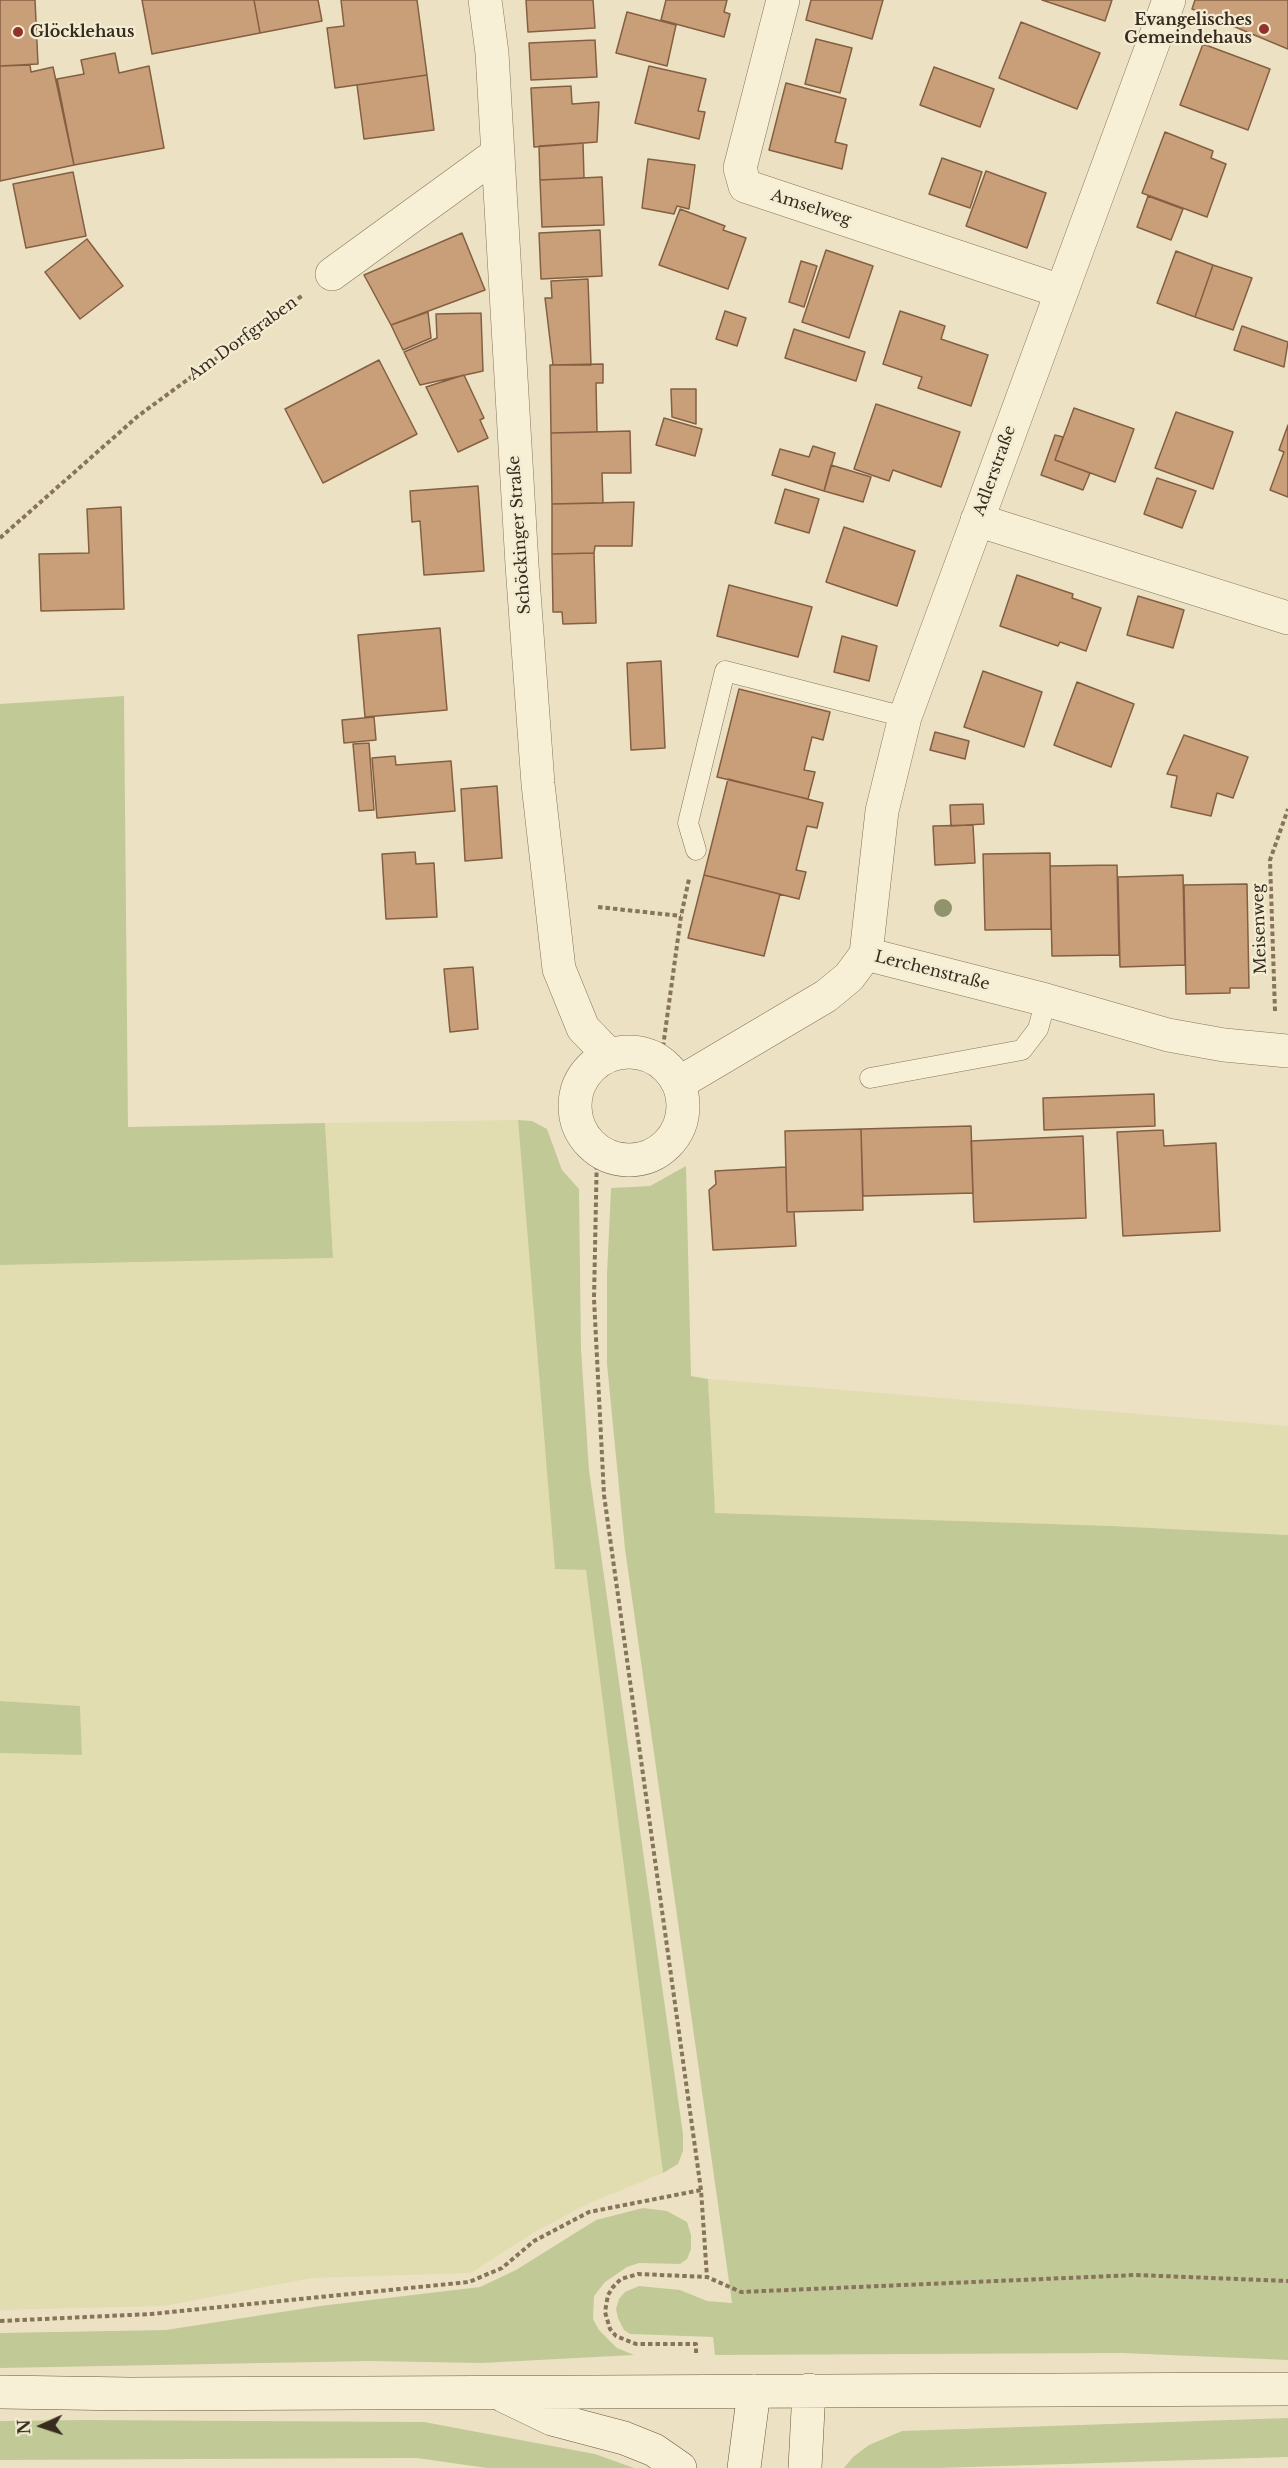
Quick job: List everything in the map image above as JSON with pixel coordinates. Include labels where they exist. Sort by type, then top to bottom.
[{"type":"street","name":"Schöckinger Straße","points":[[485,0],[492,54],[536,760],[560,969],[583,1028],[609,1055]]},
{"type":"street","name":"Amselweg","points":[[783,0],[740,168],[745,186],[1060,291]]},
{"type":"street","name":"Adlerstraße","points":[[866,954],[882,811],[905,717],[1169,0]]},
{"type":"street","points":[[332,274],[497,154]]},
{"type":"street","points":[[977,520],[1288,618]]},
{"type":"street","name":"Lerchenstraße","points":[[670,1072],[826,996],[849,977],[866,954],[1046,1000],[1168,1035],[1281,1051]]},
{"type":"street","points":[[636,1052],[670,1072],[684,1103],[681,1123],[671,1141],[655,1154],[636,1160],[615,1159],[597,1150],[581,1133],[574,1110],[578,1088],[590,1068],[609,1055],[636,1052]]},
{"type":"street","points":[[0,2392],[497,2393],[1288,2389]]},
{"type":"street","points":[[805,2468],[809,2390]]},
{"type":"street","points":[[744,2468],[754,2391]]},
{"type":"street","points":[[497,2393],[552,2419],[624,2438],[654,2450],[680,2468]]},
{"type":"lane","points":[[696,849],[688,823],[725,670],[905,717]]},
{"type":"lane","points":[[870,1078],[1022,1050],[1038,1029],[1046,1000]]},
{"type":"path","name":"Am Dorfgraben","points":[[0,538],[138,416],[332,274]]},
{"type":"path","name":"Meisenweg","points":[[1281,1051],[1270,861],[1288,809]]},
{"type":"path","points":[[670,1072],[681,916],[696,849]]},
{"type":"path","points":[[598,907],[681,916]]},
{"type":"path","points":[[597,1150],[594,1299],[604,1495],[701,2190],[707,2277]]},
{"type":"path","points":[[0,2321],[152,2314],[469,2282],[502,2268],[534,2241],[589,2212],[701,2190]]},
{"type":"path","points":[[697,2392],[696,2344],[629,2343],[610,2329],[605,2312],[608,2295],[613,2287],[629,2276],[707,2277],[741,2292],[1136,2275],[1288,2281]]},
{"type":"shaded area","points":[[518,1120],[555,1569],[586,1570],[663,2173],[587,2204],[533,2233],[471,2273],[312,2278],[164,2306],[0,2310],[0,1753],[82,1755],[80,1706],[0,1701],[0,1265],[333,1258],[325,1123]]},
{"type":"shaded area","points":[[708,1379],[1288,1426],[1288,1535],[1113,1526],[714,1513]]},
{"type":"green space","points":[[124,696],[128,1127],[325,1123],[333,1258],[0,1265],[0,704]]},
{"type":"green space","points":[[518,1120],[532,1121],[547,1129],[562,1170],[579,1189],[581,1349],[589,1470],[683,2134],[683,2151],[678,2164],[663,2173],[586,1570],[555,1569]]},
{"type":"green space","points":[[686,1166],[691,1376],[708,1379],[715,1513],[1113,1526],[1288,1535],[1288,2360],[1122,2353],[715,2355],[713,2337],[630,2334],[624,2330],[616,2309],[619,2299],[625,2292],[639,2286],[680,2290],[707,2301],[732,2303],[625,1549],[607,1364],[607,1274],[611,1188],[650,1186]]},
{"type":"green space","points":[[0,1701],[80,1706],[82,1755],[0,1753]]},
{"type":"green space","points":[[643,2208],[667,2211],[687,2222],[691,2235],[691,2249],[687,2259],[680,2264],[639,2263],[627,2267],[605,2282],[594,2296],[593,2319],[599,2330],[617,2348],[634,2355],[482,2363],[370,2361],[0,2368],[0,2333],[166,2330],[320,2306],[480,2287],[516,2270],[596,2220]]},
{"type":"green space","points":[[1288,2418],[1288,2457],[939,2468],[844,2468],[853,2457],[869,2445],[902,2431]]},
{"type":"green space","points":[[0,2421],[424,2422],[595,2454],[634,2468],[487,2468],[417,2458],[0,2460]]},
{"type":"building","name":"Glöcklehaus","points":[[0,0],[35,0],[38,64],[0,66]]},
{"type":"building","points":[[142,0],[254,0],[260,33],[152,54]]},
{"type":"building","points":[[254,0],[318,0],[322,21],[260,33]]},
{"type":"building","points":[[341,0],[417,0],[427,75],[335,88],[327,28],[344,26]]},
{"type":"building","points":[[526,0],[593,0],[595,28],[528,32]]},
{"type":"building","points":[[666,0],[727,0],[724,12],[730,14],[724,37],[661,20]]},
{"type":"building","points":[[811,0],[883,0],[872,39],[806,20]]},
{"type":"building","points":[[1042,0],[1112,0],[1105,21]]},
{"type":"building","name":"Evangelisches Gemeindehaus","points":[[1195,0],[1288,0],[1288,49],[1192,9]]},
{"type":"building","points":[[627,12],[676,25],[667,66],[616,53]]},
{"type":"building","points":[[1021,22],[1100,53],[1077,109],[999,78]]},
{"type":"building","points":[[816,39],[852,48],[840,93],[805,84]]},
{"type":"building","points":[[595,40],[597,77],[531,80],[529,43]]},
{"type":"building","points":[[1203,44],[1270,69],[1248,130],[1180,105]]},
{"type":"building","points":[[115,53],[119,73],[149,66],[164,148],[74,165],[57,79],[84,74],[81,60]]},
{"type":"building","points":[[30,65],[31,72],[53,67],[74,165],[0,181],[0,66]]},
{"type":"building","points":[[649,66],[706,79],[698,111],[705,112],[699,139],[635,123]]},
{"type":"building","points":[[934,67],[994,89],[980,127],[920,105]]},
{"type":"building","points":[[427,75],[434,130],[364,139],[357,85]]},
{"type":"building","points":[[786,83],[846,99],[835,142],[847,145],[842,169],[769,150]]},
{"type":"building","points":[[571,86],[572,104],[599,102],[597,142],[534,147],[531,88]]},
{"type":"building","points":[[1165,132],[1213,151],[1211,158],[1226,164],[1207,217],[1142,193]]},
{"type":"building","points":[[583,143],[584,178],[540,180],[539,146]]},
{"type":"building","points":[[942,158],[982,172],[970,208],[929,194]]},
{"type":"building","points":[[648,159],[695,165],[689,209],[677,206],[674,214],[642,208]]},
{"type":"building","points":[[986,171],[1046,193],[1027,248],[966,226]]},
{"type":"building","points":[[73,172],[86,236],[26,248],[13,184]]},
{"type":"building","points":[[602,177],[604,225],[542,227],[540,180]]},
{"type":"building","points":[[1148,196],[1183,209],[1171,240],[1137,227]]},
{"type":"building","points":[[680,209],[725,226],[723,230],[746,238],[728,289],[659,265]]},
{"type":"building","points":[[600,230],[602,276],[541,279],[539,233]]},
{"type":"building","points":[[462,233],[485,290],[391,325],[364,275]]},
{"type":"building","points":[[87,239],[123,286],[80,319],[45,272]]},
{"type":"building","points":[[826,250],[873,266],[849,338],[802,322]]},
{"type":"building","points":[[1176,251],[1213,265],[1195,317],[1157,303]]},
{"type":"building","points":[[801,261],[817,266],[804,307],[789,302]]},
{"type":"building","points":[[1213,265],[1252,278],[1233,330],[1195,317]]},
{"type":"building","points":[[588,279],[591,365],[553,365],[545,298],[552,298],[551,281]]},
{"type":"building","points":[[725,311],[746,318],[737,346],[716,339]]},
{"type":"building","points":[[900,311],[945,326],[941,339],[988,355],[971,406],[918,388],[922,377],[883,364]]},
{"type":"building","points":[[428,312],[431,338],[403,350],[391,325]]},
{"type":"building","points":[[481,313],[483,371],[420,385],[404,352],[437,338],[436,314]]},
{"type":"building","points":[[1242,326],[1288,342],[1284,367],[1234,350]]},
{"type":"building","points":[[794,329],[865,352],[856,381],[785,358]]},
{"type":"building","points":[[379,360],[417,434],[323,483],[285,409]]},
{"type":"building","points":[[603,364],[603,383],[596,383],[597,432],[551,433],[550,365]]},
{"type":"building","points":[[464,375],[484,418],[480,420],[488,438],[458,452],[426,387]]},
{"type":"building","points":[[671,389],[696,389],[696,424],[672,417]]},
{"type":"building","points":[[876,404],[960,432],[941,487],[893,470],[889,481],[854,469]]},
{"type":"building","points":[[1074,408],[1134,429],[1115,482],[1055,460]]},
{"type":"building","points":[[1176,412],[1233,432],[1213,489],[1155,468]]},
{"type":"building","points":[[664,418],[702,429],[695,456],[656,445]]},
{"type":"building","points":[[1288,425],[1288,497],[1270,490],[1284,452],[1279,450]]},
{"type":"building","points":[[630,431],[631,473],[602,473],[603,503],[552,504],[551,433]]},
{"type":"building","points":[[1055,435],[1063,437],[1055,460],[1090,473],[1083,490],[1041,475]]},
{"type":"building","points":[[813,446],[835,453],[824,491],[772,475],[780,449],[809,457]]},
{"type":"building","points":[[831,465],[871,477],[863,502],[824,491]]},
{"type":"building","points":[[1157,478],[1196,491],[1182,528],[1144,514]]},
{"type":"building","points":[[478,486],[484,571],[424,575],[420,521],[412,522],[410,491]]},
{"type":"building","points":[[785,489],[819,499],[809,533],[775,523]]},
{"type":"building","points":[[634,502],[632,546],[595,546],[594,553],[552,554],[552,504]]},
{"type":"building","points":[[121,507],[124,609],[41,611],[39,554],[89,553],[87,509]]},
{"type":"building","points":[[844,527],[915,551],[897,606],[826,582]]},
{"type":"building","points":[[594,553],[596,623],[563,624],[562,612],[553,612],[552,554]]},
{"type":"building","points":[[1017,575],[1073,594],[1072,598],[1101,608],[1086,651],[1060,642],[1058,646],[1000,626]]},
{"type":"building","points":[[729,585],[812,607],[798,657],[717,636]]},
{"type":"building","points":[[1138,596],[1184,610],[1173,648],[1127,635]]},
{"type":"building","points":[[440,628],[447,710],[365,717],[358,635]]},
{"type":"building","points":[[842,636],[877,646],[869,681],[834,672]]},
{"type":"building","points":[[661,661],[665,748],[631,750],[627,663]]},
{"type":"building","points":[[983,671],[1042,692],[1024,747],[964,727]]},
{"type":"building","points":[[1077,682],[1134,704],[1111,767],[1054,745]]},
{"type":"building","points":[[739,689],[830,712],[823,740],[812,737],[804,770],[815,772],[808,799],[717,777]]},
{"type":"building","points":[[374,717],[376,740],[344,743],[342,720]]},
{"type":"building","points":[[935,732],[969,741],[965,759],[930,750]]},
{"type":"building","points":[[1184,735],[1248,757],[1233,798],[1217,793],[1211,816],[1171,807],[1177,776],[1167,774]]},
{"type":"building","points":[[369,743],[374,810],[359,811],[353,744]]},
{"type":"building","points":[[395,756],[396,765],[451,761],[455,811],[377,818],[372,758]]},
{"type":"building","points":[[728,779],[823,803],[817,828],[807,826],[796,870],[806,872],[799,899],[704,875]]},
{"type":"building","points":[[497,786],[502,858],[465,861],[461,789]]},
{"type":"building","points":[[983,804],[984,824],[951,826],[950,805]]},
{"type":"building","points":[[973,825],[975,863],[935,865],[933,826]]},
{"type":"building","points":[[415,852],[416,864],[434,863],[437,917],[386,919],[382,854]]},
{"type":"building","points":[[1050,853],[1051,929],[985,930],[983,854]]},
{"type":"building","points":[[1117,865],[1119,955],[1052,956],[1050,866]]},
{"type":"building","points":[[704,875],[780,894],[764,956],[688,938]]},
{"type":"building","points":[[1183,875],[1185,965],[1120,967],[1118,877]]},
{"type":"building","points":[[1247,884],[1249,988],[1230,988],[1230,993],[1186,994],[1184,885]]},
{"type":"building","points":[[473,967],[478,1029],[450,1032],[444,969]]},
{"type":"building","points":[[1154,1094],[1155,1126],[1044,1130],[1043,1098]]},
{"type":"building","points":[[971,1126],[973,1193],[863,1196],[861,1129]]},
{"type":"building","points":[[861,1129],[863,1210],[787,1212],[785,1131]]},
{"type":"building","points":[[1163,1130],[1164,1146],[1216,1143],[1220,1231],[1123,1236],[1117,1132]]},
{"type":"building","points":[[1083,1136],[1086,1218],[974,1222],[971,1141]]},
{"type":"building","points":[[786,1167],[787,1212],[794,1212],[796,1246],[713,1250],[709,1190],[716,1184],[715,1171]]},
{"type":"place","name":"Evangelisches Gemeindehaus","points":[[1264,29]]},
{"type":"place","name":"Glöcklehaus","points":[[18,32]]}]
